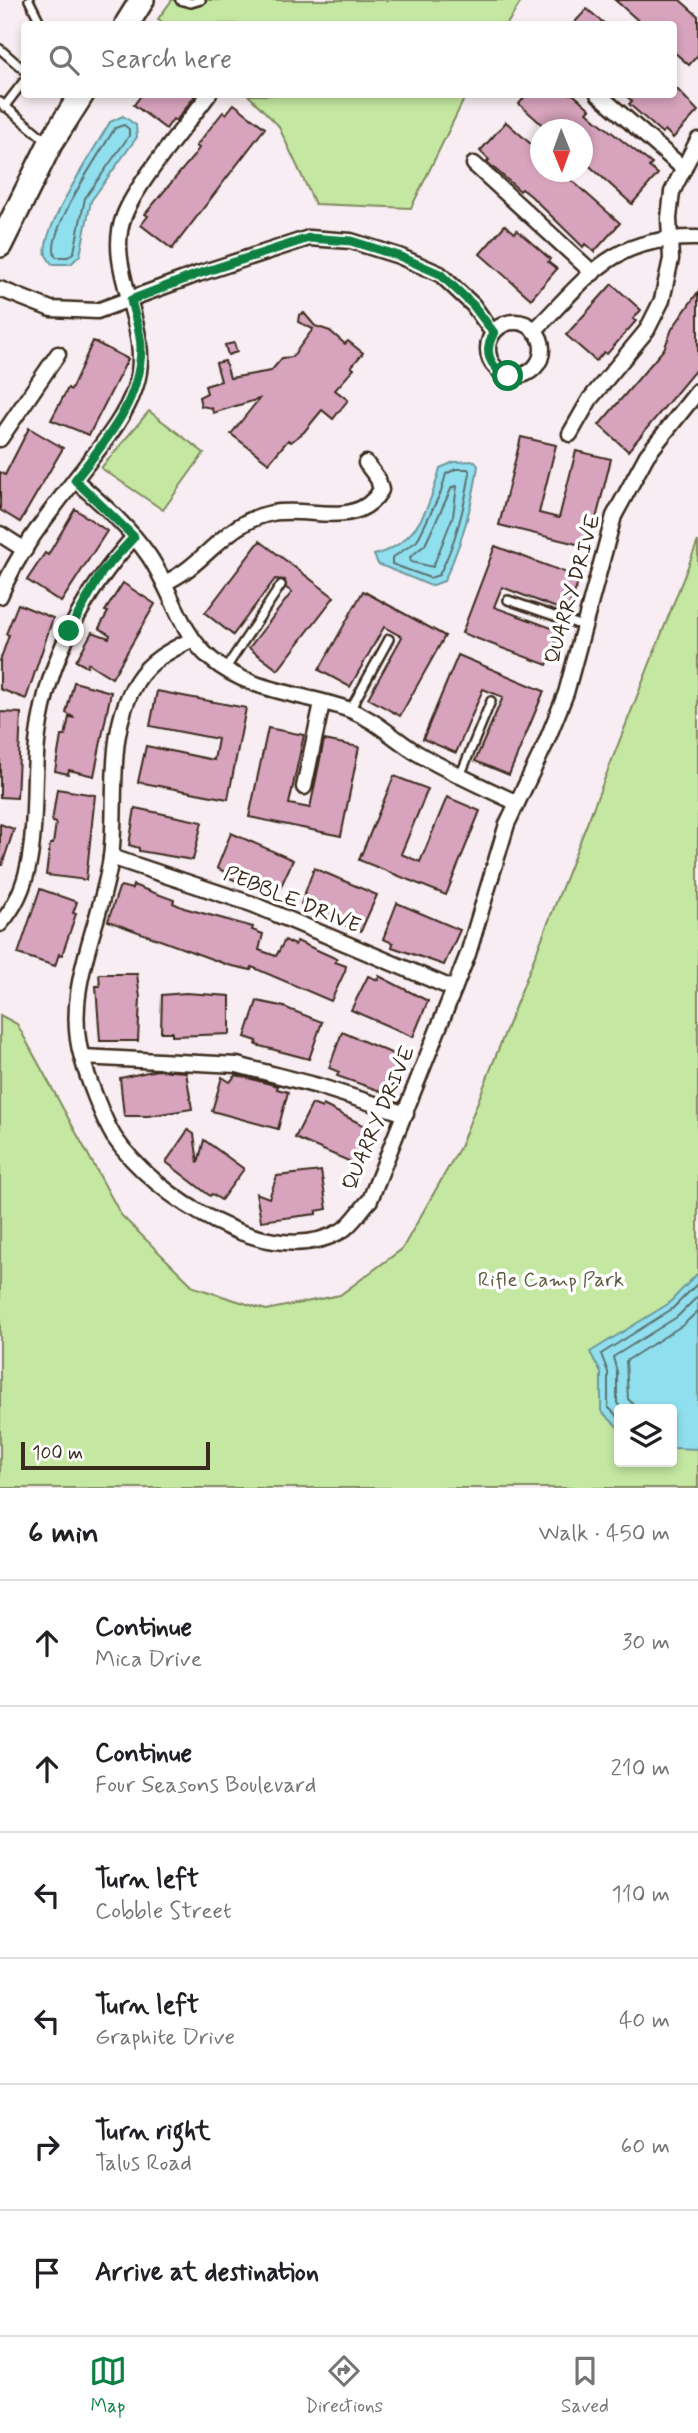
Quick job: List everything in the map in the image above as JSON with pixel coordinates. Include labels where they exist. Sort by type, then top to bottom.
[{"type":"main road","points":[[129,21],[142,0]]},
{"type":"main road","points":[[0,245],[50,144],[79,98]]},
{"type":"street","points":[[0,596],[25,550],[122,418],[136,385],[141,345],[121,265],[123,217],[134,197],[206,98]]},
{"type":"street","points":[[603,98],[684,169]]},
{"type":"street","points":[[570,434],[590,400],[647,330],[662,300],[671,259],[668,237],[672,192],[698,140]]},
{"type":"street","points":[[474,164],[593,273]]},
{"type":"street","points":[[534,331],[593,273],[625,247],[668,237],[698,238]]},
{"type":"street","points":[[0,289],[51,309],[70,312],[97,311],[198,274],[309,238],[351,241],[399,256],[440,274],[473,305],[494,333]]},
{"type":"street","points":[[515,322],[534,331],[541,343],[539,361],[534,369],[517,376],[508,376],[493,366],[488,350],[494,333],[507,323],[515,322]]},
{"type":"street","points":[[0,439],[58,354]]},
{"type":"street","name":"QUARRY DRIVE","points":[[191,640],[161,655],[137,680],[122,719],[116,764],[111,857],[76,998],[82,1057],[114,1136],[161,1188],[247,1236],[303,1244],[342,1231],[370,1200],[454,989],[506,824],[566,693],[614,516],[647,455],[698,391]]},
{"type":"street","points":[[164,583],[188,572],[214,542],[236,526],[271,513],[353,514],[372,506],[381,490],[378,479],[366,463]]},
{"type":"street","points":[[75,480],[134,537],[164,583],[191,640],[226,668],[250,683],[350,710],[382,726],[416,752],[517,803]]},
{"type":"street","points":[[0,534],[25,550]]},
{"type":"street","points":[[0,924],[13,909],[27,869],[34,823],[37,736],[48,686],[69,631],[102,572],[134,537]]},
{"type":"street","points":[[304,787],[322,703]]},
{"type":"street","name":"PEBBLE DRIVE","points":[[111,857],[252,904],[454,989]]},
{"type":"street","points":[[82,1057],[237,1065],[318,1086],[406,1114]]},
{"type":"lane","points":[[29,0],[40,21]]},
{"type":"lane","points":[[180,0],[191,3],[201,0]]},
{"type":"lane","points":[[0,49],[21,67]]},
{"type":"lane","points":[[21,84],[2,105],[50,144]]},
{"type":"lane","points":[[226,668],[282,585]]},
{"type":"lane","points":[[508,600],[583,626]]},
{"type":"lane","points":[[350,710],[389,639]]},
{"type":"lane","points":[[460,776],[491,701]]},
{"type":"green space","points":[[172,0],[522,0],[509,21],[158,19]]},
{"type":"green space","points":[[251,98],[465,98],[411,208],[315,204],[278,125]]},
{"type":"green space","points":[[149,411],[204,453],[163,510],[101,468]]},
{"type":"green space","name":"Rifle Camp Park","points":[[698,541],[698,1488],[0,1488],[0,1015],[17,1024],[121,1215],[194,1287],[266,1310],[340,1295],[402,1249],[460,1147]]},
{"type":"water","points":[[123,116],[136,125],[137,137],[91,201],[80,255],[71,264],[52,264],[46,255],[46,244],[60,209],[110,122]]},
{"type":"water","points":[[475,461],[478,466],[469,511],[444,581],[431,586],[378,564],[374,555],[401,542],[419,522],[432,496],[440,468],[454,462]]},
{"type":"water","points":[[698,1273],[698,1449],[677,1448],[677,1404],[614,1404],[614,1423],[601,1411],[601,1373],[590,1352],[668,1304]]},
{"type":"building","points":[[615,0],[680,0],[698,16],[698,55],[689,65],[677,55],[677,21],[639,21]]},
{"type":"building","points":[[587,9],[601,21],[576,21]]},
{"type":"building","points":[[677,89],[698,111],[673,138],[665,130],[662,133],[629,104],[632,101],[629,98],[677,98]]},
{"type":"building","points":[[139,98],[193,98],[176,121],[173,119],[166,129],[134,105]]},
{"type":"building","points":[[524,98],[578,98],[590,109],[587,112],[652,164],[649,167],[658,174],[632,204],[593,169],[593,119],[536,119],[519,104]]},
{"type":"building","points":[[234,104],[265,128],[172,249],[141,225],[148,216],[145,214],[192,158],[199,148],[196,146],[223,112],[226,114]]},
{"type":"building","points":[[506,122],[530,143],[530,182],[573,182],[620,223],[594,252],[585,244],[583,247],[531,196],[522,189],[520,191],[487,162],[489,160],[480,151]]},
{"type":"building","points":[[505,225],[515,233],[517,230],[550,259],[548,262],[557,269],[531,299],[480,254]]},
{"type":"building","points":[[612,284],[641,310],[633,319],[636,321],[607,354],[604,352],[596,361],[566,335]]},
{"type":"building","points":[[698,292],[698,367],[628,451],[599,425],[664,349],[672,329]]},
{"type":"building","points":[[304,313],[315,326],[330,331],[345,344],[348,341],[363,353],[351,367],[354,369],[335,390],[348,400],[333,419],[322,410],[304,432],[291,442],[288,440],[269,463],[231,434],[259,399],[213,413],[212,408],[201,406],[199,397],[207,393],[205,386],[221,381],[216,363],[225,361],[230,378],[271,371],[282,358],[292,357],[313,329],[298,322],[299,315]]},
{"type":"building","points":[[93,341],[128,359],[89,435],[51,420],[68,388],[71,390]]},
{"type":"building","points":[[234,343],[237,352],[228,355],[225,345]]},
{"type":"building","points":[[29,428],[63,448],[20,522],[0,510],[0,472],[5,475]]},
{"type":"building","points":[[521,437],[556,445],[539,513],[559,518],[576,451],[611,459],[589,547],[499,525]]},
{"type":"building","points":[[75,509],[107,531],[61,602],[27,580],[45,553],[48,555]]},
{"type":"building","points":[[260,541],[334,597],[278,670],[249,648],[292,592],[286,588],[285,580],[275,579],[233,635],[205,613]]},
{"type":"building","points":[[495,546],[580,578],[567,612],[502,587],[494,607],[560,631],[547,665],[462,633]]},
{"type":"building","points":[[123,583],[155,604],[112,678],[88,663],[87,667],[76,661],[92,632],[109,638],[110,635],[99,628],[108,612],[105,611]]},
{"type":"building","points":[[363,591],[445,636],[400,716],[368,698],[402,637],[384,627],[350,687],[319,670]]},
{"type":"building","points":[[18,604],[53,618],[26,699],[0,689],[0,661],[9,635],[6,634]]},
{"type":"building","points":[[458,655],[544,691],[509,775],[475,761],[503,697],[483,689],[456,753],[423,739]]},
{"type":"building","points":[[74,682],[111,692],[94,776],[69,770],[68,774],[55,771],[61,736],[65,736],[69,717],[75,718],[66,713]]},
{"type":"building","points":[[157,691],[246,708],[228,799],[138,782],[146,746],[214,760],[218,739],[150,726]]},
{"type":"building","points":[[0,712],[21,713],[17,798],[0,797]]},
{"type":"building","points":[[268,728],[304,735],[289,804],[310,808],[324,740],[359,747],[341,836],[249,817]]},
{"type":"building","points":[[394,776],[428,789],[401,854],[420,862],[447,797],[480,811],[446,895],[359,860]]},
{"type":"building","points":[[57,789],[95,795],[86,880],[46,875],[56,823],[52,822]]},
{"type":"building","points":[[135,808],[202,822],[193,860],[139,851],[139,848],[129,845]]},
{"type":"building","points":[[0,824],[14,829],[2,865],[0,865]]},
{"type":"building","points":[[231,833],[293,860],[277,895],[267,890],[265,893],[225,876],[227,873],[217,868]]},
{"type":"building","points":[[314,868],[377,895],[361,931],[309,912],[311,908],[301,904]]},
{"type":"building","points":[[133,885],[174,900],[173,903],[184,908],[253,927],[252,930],[263,934],[259,950],[276,956],[285,940],[295,945],[297,941],[337,959],[335,962],[346,966],[331,1001],[252,967],[251,970],[228,965],[108,921],[119,888],[121,886],[132,889]]},
{"type":"building","points":[[40,889],[77,902],[73,913],[76,914],[62,955],[59,954],[55,966],[18,954]]},
{"type":"building","points":[[397,903],[460,930],[444,965],[392,947],[393,943],[383,939]]},
{"type":"building","points":[[99,974],[137,974],[140,998],[138,1041],[100,1041],[96,986],[100,986]]},
{"type":"building","points":[[368,976],[378,980],[379,976],[428,1001],[413,1037],[351,1010]]},
{"type":"building","points":[[186,993],[230,996],[230,1034],[172,1036],[172,1032],[161,1032],[162,995]]},
{"type":"building","points":[[257,1001],[281,1006],[322,1022],[309,1059],[256,1045],[257,1041],[245,1037]]},
{"type":"building","points":[[342,1032],[405,1059],[389,1094],[337,1076],[339,1072],[329,1068]]},
{"type":"building","points":[[157,1070],[186,1072],[192,1109],[148,1116],[124,1116],[120,1078]]},
{"type":"building","points":[[236,1075],[278,1086],[277,1089],[288,1092],[278,1129],[212,1111],[222,1077],[230,1082]]},
{"type":"building","points":[[312,1104],[322,1108],[323,1105],[373,1130],[358,1165],[295,1138]]},
{"type":"building","points":[[188,1130],[194,1134],[198,1163],[204,1140],[244,1169],[221,1200],[212,1194],[210,1196],[166,1162]]},
{"type":"building","points":[[321,1171],[327,1209],[316,1211],[316,1214],[261,1221],[256,1193],[269,1198],[277,1176]]},
{"type":"route","points":[[69,631],[102,572],[134,537],[75,480],[122,418],[136,385],[141,345],[131,300],[198,274],[309,238],[351,241],[399,256],[440,274],[473,305],[494,333],[489,341],[489,358],[493,366],[508,376]]}]
